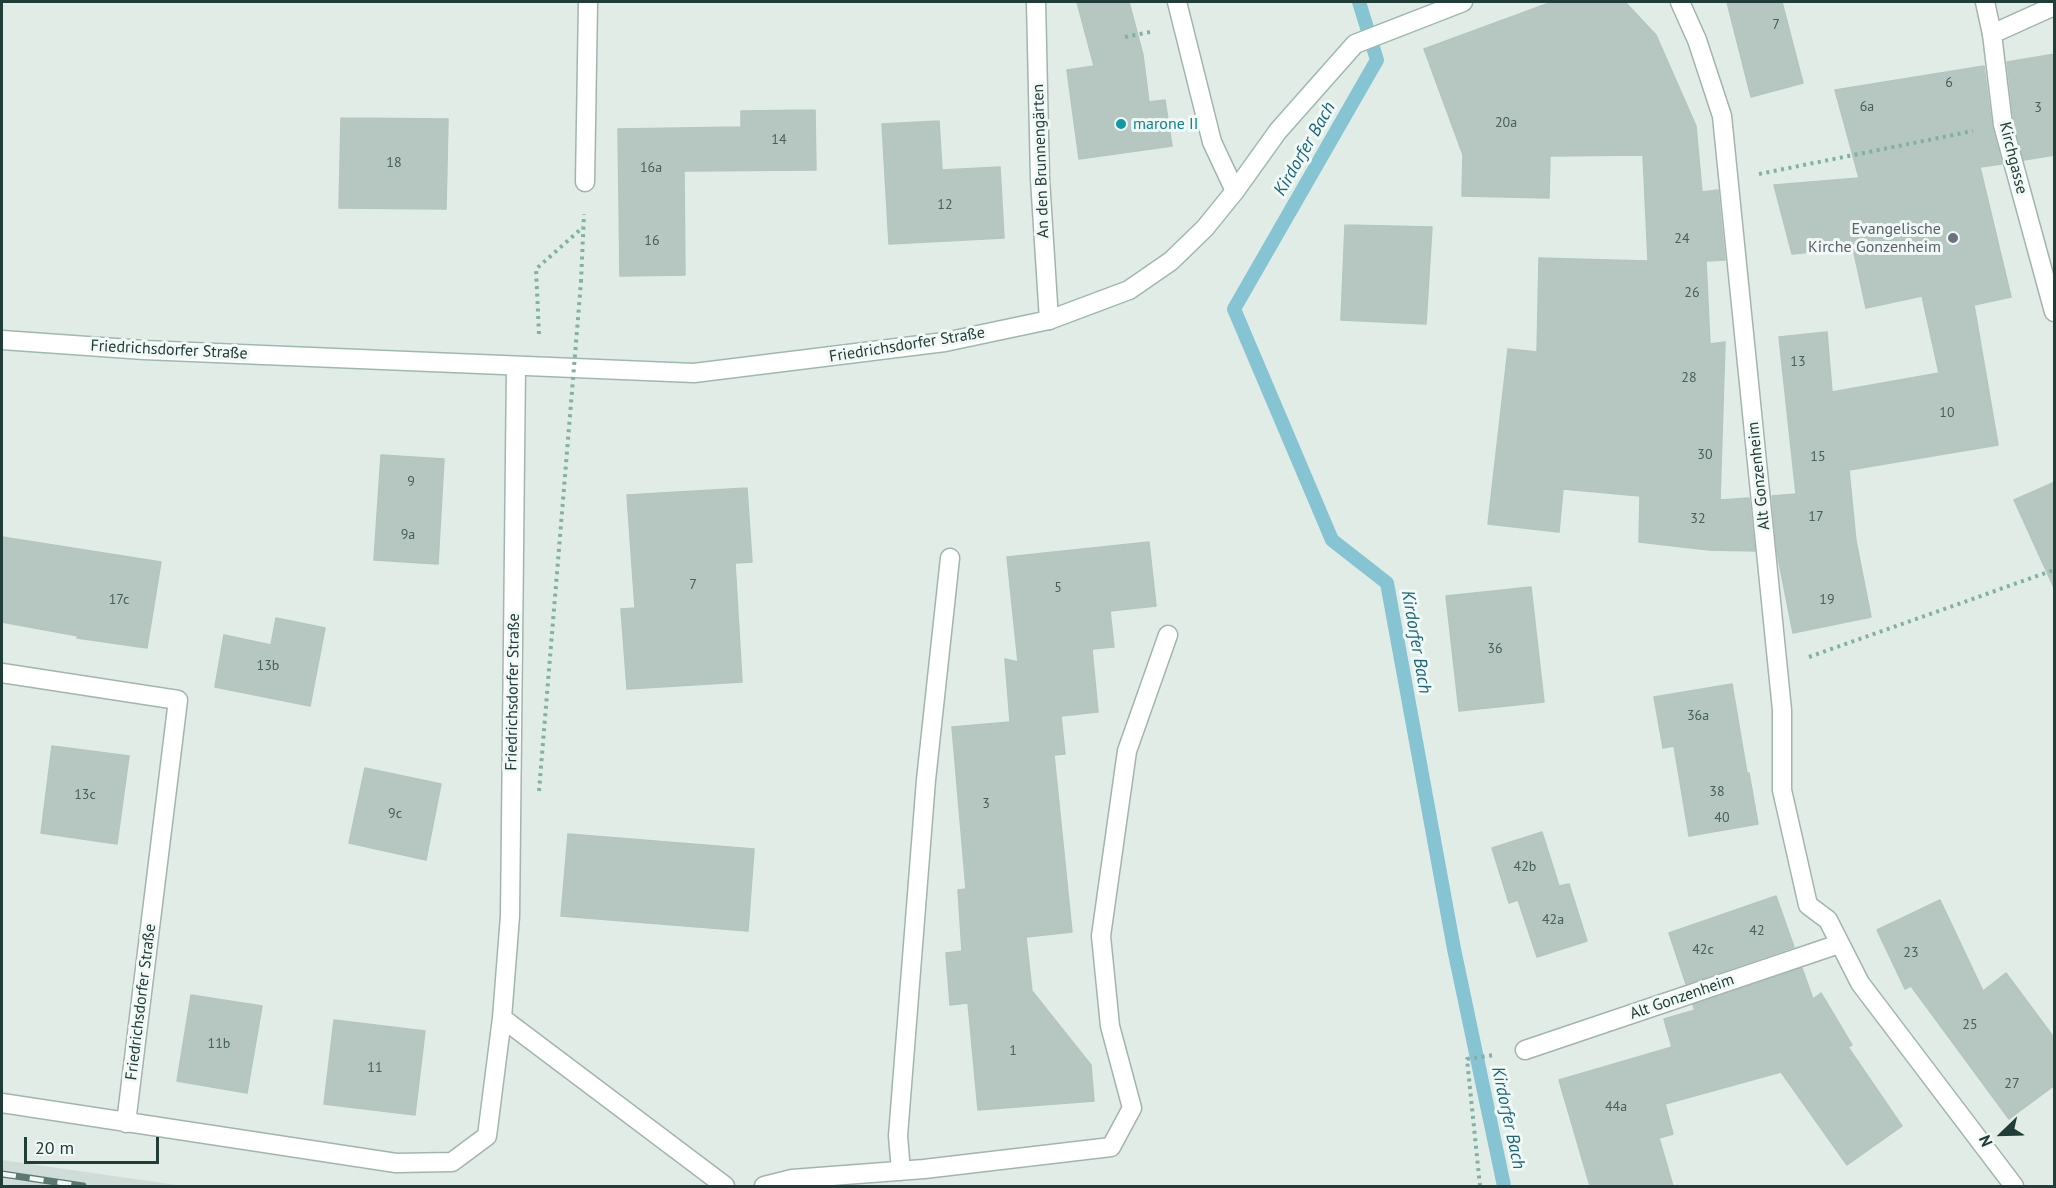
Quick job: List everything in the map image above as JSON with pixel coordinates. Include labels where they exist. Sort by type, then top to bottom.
[{"type":"street","points":[[585,182],[588,2]]},
{"type":"street","name":"An den Brunnengärten","points":[[1036,2],[1040,179],[1048,320]]},
{"type":"street","points":[[1177,2],[1212,142],[1235,191]]},
{"type":"street","name":"Friedrichsdorfer Straße","points":[[2,340],[144,350],[694,374],[945,342],[1048,320],[1129,290],[1162,267],[1205,228],[1278,131],[1355,44],[1463,2]]},
{"type":"street","name":"Alt Gonzenheim","points":[[1680,2],[1697,40],[1722,116],[1782,710],[1782,790],[1808,905],[1828,920],[1860,983],[2014,1186]]},
{"type":"street","name":"Kirchgasse","points":[[1985,2],[1992,34],[2003,125],[2055,312]]},
{"type":"street","points":[[1992,34],[2055,6]]},
{"type":"street","name":"Friedrichsdorfer Straße","points":[[2,1103],[396,1163],[452,1162],[487,1136],[502,1018],[510,916],[516,366]]},
{"type":"street","points":[[901,1171],[898,1136],[926,780],[950,558]]},
{"type":"street","points":[[764,1186],[792,1179],[901,1171],[1112,1147],[1132,1108],[1110,1026],[1101,936],[1127,751],[1168,635]]},
{"type":"street","name":"Friedrichsdorfer Straße","points":[[2,673],[178,700],[126,1123]]},
{"type":"street","name":"Alt Gonzenheim","points":[[1525,1050],[1839,944]]},
{"type":"street","points":[[502,1018],[725,1186]]},
{"type":"path","points":[[1125,38],[1155,31]]},
{"type":"path","points":[[1729,180],[2003,125]]},
{"type":"path","points":[[540,791],[581,282],[585,182]]},
{"type":"path","points":[[540,368],[536,270],[583,227]]},
{"type":"path","points":[[1778,668],[2055,570]]},
{"type":"path","points":[[1480,1186],[1467,1059],[1498,1055]]},
{"type":"shaded area","points":[[2,1160],[184,1186],[2,1186]]},
{"type":"building","name":"marone II","points":[[1077,2],[1129,2],[1143,55],[1149,102],[1165,100],[1172,146],[1079,159],[1067,70],[1094,66]]},
{"type":"building","points":[[1552,2],[1625,2],[1656,35],[1696,126],[1702,192],[1718,190],[1725,260],[1706,261],[1710,344],[1725,342],[1720,500],[1749,498],[1755,551],[1709,550],[1639,542],[1640,496],[1563,489],[1559,532],[1488,524],[1508,349],[1537,352],[1539,258],[1648,261],[1643,155],[1550,156],[1549,198],[1462,196],[1463,155],[1424,49]]},
{"type":"building","points":[[1727,2],[1782,2],[1803,83],[1751,97]]},
{"type":"building","points":[[2055,54],[2055,155],[2024,160],[2014,123],[2007,62]]},
{"type":"building","points":[[1984,66],[1992,127],[2002,164],[1980,167],[2011,297],[1974,305],[1998,445],[1849,470],[1856,541],[1871,617],[1793,633],[1777,552],[1772,496],[1796,494],[1779,337],[1827,332],[1832,392],[1939,373],[1922,296],[1866,308],[1853,248],[1792,254],[1774,185],[1859,178],[1835,90]]},
{"type":"building","points":[[815,110],[816,170],[684,171],[685,275],[620,276],[618,129],[741,127],[741,111]]},
{"type":"building","points":[[341,118],[448,119],[446,209],[339,208]]},
{"type":"building","points":[[939,121],[942,170],[1000,167],[1004,238],[889,244],[882,124]]},
{"type":"building","points":[[1345,225],[1432,227],[1426,324],[1341,320]]},
{"type":"building","points":[[381,455],[444,459],[438,564],[374,560]]},
{"type":"building","points":[[2055,482],[2055,590],[2014,500]]},
{"type":"building","points":[[747,488],[752,562],[735,563],[742,682],[627,689],[621,609],[635,608],[627,495]]},
{"type":"building","points":[[2,537],[161,562],[147,648],[77,638],[78,636],[2,622]]},
{"type":"building","points":[[1149,542],[1156,606],[1110,611],[1114,647],[1092,649],[1098,712],[1061,716],[1065,754],[1054,755],[1072,932],[1026,937],[1032,991],[1091,1065],[1094,1101],[978,1110],[968,1003],[950,1005],[946,953],[962,951],[958,890],[966,889],[952,727],[1010,722],[1005,659],[1018,662],[1007,557]]},
{"type":"building","points":[[1531,587],[1544,702],[1459,711],[1446,596]]},
{"type":"building","points":[[276,618],[325,628],[310,706],[215,687],[224,635],[271,645]]},
{"type":"building","points":[[1732,684],[1758,824],[1689,836],[1674,746],[1663,748],[1654,697]]},
{"type":"building","points":[[52,746],[129,756],[117,844],[41,833]]},
{"type":"building","points":[[365,768],[441,784],[426,860],[349,843]]},
{"type":"building","points":[[1542,832],[1559,886],[1569,884],[1587,941],[1537,957],[1518,900],[1509,903],[1492,848]]},
{"type":"building","points":[[568,834],[754,849],[748,931],[561,916]]},
{"type":"building","points":[[1776,896],[1794,947],[1686,984],[1669,933]]},
{"type":"building","points":[[1940,900],[1983,991],[2006,973],[2055,1039],[2055,1085],[2009,1119],[1911,986],[1905,989],[1877,930]]},
{"type":"building","points":[[1802,968],[1813,999],[1821,993],[1852,1045],[1848,1047],[1902,1126],[1847,1165],[1781,1072],[1665,1104],[1673,1134],[1659,1138],[1673,1186],[1590,1186],[1559,1080],[1672,1047],[1664,1019],[1695,1010],[1693,1005]]},
{"type":"building","points":[[191,995],[262,1006],[247,1093],[177,1081]]},
{"type":"building","points":[[334,1020],[425,1031],[415,1115],[324,1104]]},
{"type":"waterway","name":"Kirdorfer Bach","points":[[1359,2],[1377,60],[1234,309],[1332,540],[1387,583],[1454,949],[1504,1186]]},
{"type":"railway","points":[[2,1174],[83,1186]]},
{"type":"place","name":"marone II","points":[[1121,124]]},
{"type":"place","name":"Evangelische Kirche Gonzenheim","points":[[1953,238]]}]
